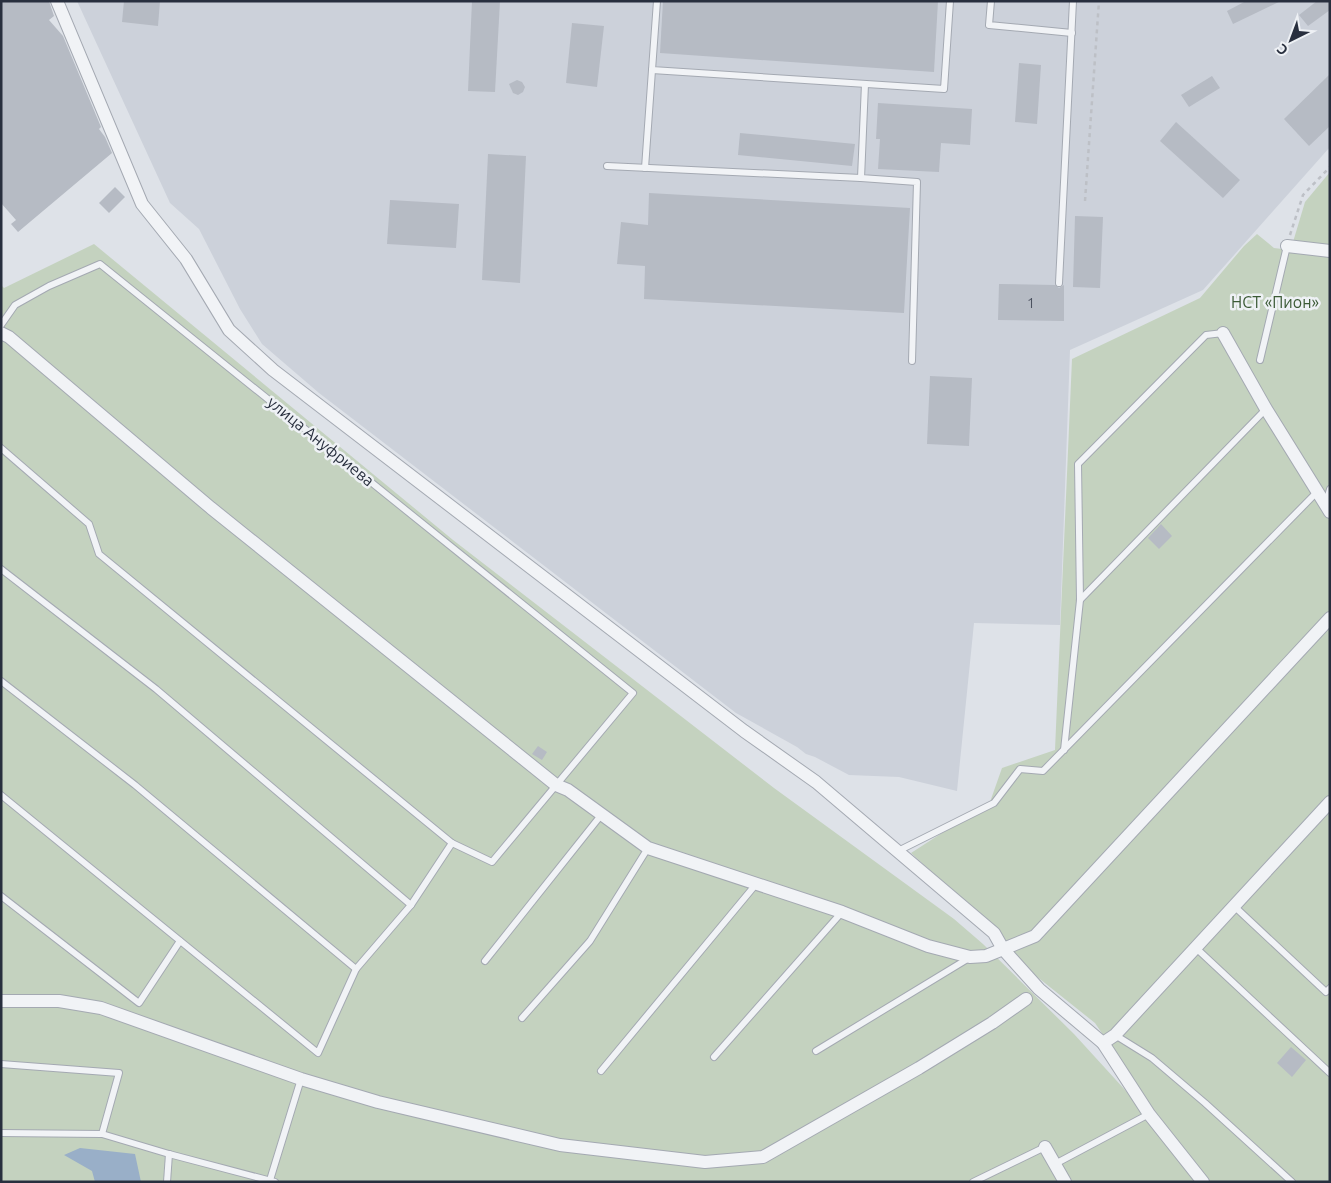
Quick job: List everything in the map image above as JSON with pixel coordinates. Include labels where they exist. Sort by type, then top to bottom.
[{"type":"street","points":[[56,1],[142,204],[186,259],[229,330],[273,370],[744,731],[816,782],[994,933],[1003,950],[1039,989],[1103,1043],[1149,1114],[1203,1182]]},
{"type":"street","points":[[1287,246],[1330,251]]},
{"type":"street","points":[[1,333],[9,337],[211,508],[556,785],[568,790],[648,848],[842,912],[928,946],[970,957],[986,956],[1035,936],[1330,618]]},
{"type":"street","points":[[1223,333],[1266,409],[1325,492],[1330,512]]},
{"type":"street","points":[[1103,1043],[1115,1035],[1330,802]]},
{"type":"street","points":[[1,1001],[59,1001],[101,1008],[301,1079],[378,1102],[560,1144],[705,1162],[763,1157],[919,1068],[992,1023],[1026,999]]},
{"type":"street","points":[[1045,1148],[1065,1182]]},
{"type":"lane","points":[[646,168],[656,1]]},
{"type":"lane","points":[[652,70],[944,89],[950,1]]},
{"type":"lane","points":[[991,1],[989,26],[1072,33]]},
{"type":"lane","points":[[1059,283],[1073,1]]},
{"type":"lane","points":[[861,178],[865,84]]},
{"type":"lane","points":[[607,166],[917,182],[912,361]]},
{"type":"lane","points":[[1260,360],[1287,246]]},
{"type":"lane","name":"улица Ануфриева","points":[[1,325],[15,305],[49,286],[100,264],[633,694],[556,785]]},
{"type":"lane","points":[[1064,750],[1080,600],[1078,464],[1206,335],[1223,333]]},
{"type":"lane","points":[[1080,600],[1266,409]]},
{"type":"lane","points":[[1,448],[90,524],[99,554],[452,843],[492,862],[556,785]]},
{"type":"lane","points":[[898,851],[994,803],[1020,769],[1043,771],[1325,492]]},
{"type":"lane","points":[[1,569],[156,688],[411,905]]},
{"type":"lane","points":[[1,681],[135,784],[356,968]]},
{"type":"lane","points":[[1,795],[318,1053],[356,968],[411,905],[452,843]]},
{"type":"lane","points":[[485,961],[602,814]]},
{"type":"lane","points":[[522,1018],[590,941],[648,848]]},
{"type":"lane","points":[[601,1071],[757,883]]},
{"type":"lane","points":[[1,896],[139,1003],[180,941]]},
{"type":"lane","points":[[1233,906],[1326,992],[1330,988]]},
{"type":"lane","points":[[714,1057],[842,912]]},
{"type":"lane","points":[[1196,948],[1330,1073]]},
{"type":"lane","points":[[816,1051],[970,957]]},
{"type":"lane","points":[[1115,1035],[1152,1058],[1205,1102],[1292,1182]]},
{"type":"lane","points":[[1,1064],[119,1073],[102,1134]]},
{"type":"lane","points":[[1,1133],[102,1134],[169,1154],[273,1181],[301,1079]]},
{"type":"lane","points":[[1055,1164],[1149,1114]]},
{"type":"lane","points":[[973,1182],[1045,1148]]},
{"type":"lane","points":[[167,1182],[169,1154]]},
{"type":"path","points":[[1085,201],[1099,1]]},
{"type":"path","points":[[1287,246],[1303,195],[1330,167]]},
{"type":"shaded area","points":[[77,1],[1330,1],[1330,147],[1203,290],[1070,350],[1060,625],[974,623],[957,791],[899,777],[849,775],[806,754],[736,713],[319,393],[262,344],[240,309],[199,229],[170,203]]},
{"type":"green space","points":[[1330,172],[1330,246],[1293,242],[1305,202]]},
{"type":"green space","name":"НСТ «Пион»","points":[[1257,234],[1274,248],[1330,255],[1330,1182],[1211,1182],[1154,1110],[1095,1023],[1021,964],[1000,934],[911,853],[990,802],[1002,768],[1055,750],[1072,359],[1200,298],[1244,246]]},
{"type":"green space","points":[[94,244],[453,540],[774,788],[954,919],[983,944],[1074,1034],[1126,1091],[1197,1182],[1,1182],[1,285],[4,288]]},
{"type":"water","points":[[80,1148],[135,1154],[141,1182],[95,1182],[92,1171],[64,1155]]},
{"type":"building","points":[[1,1],[49,1],[54,16],[49,20],[63,36],[101,127],[99,129],[112,153],[18,232],[11,224],[16,220],[1,203]]},
{"type":"building","points":[[124,1],[160,1],[158,26],[122,22]]},
{"type":"building","points":[[472,1],[500,1],[495,92],[468,91]]},
{"type":"building","points":[[663,1],[938,1],[934,72],[660,53]]},
{"type":"building","points":[[1246,1],[1281,1],[1233,24],[1227,11]]},
{"type":"building","points":[[1317,1],[1330,1],[1330,10],[1308,26],[1299,15]]},
{"type":"building","points":[[572,23],[604,26],[597,87],[566,83]]},
{"type":"building","points":[[1019,63],[1041,65],[1037,124],[1015,122]]},
{"type":"building","points":[[1330,74],[1330,126],[1309,146],[1284,119]]},
{"type":"building","points":[[1212,76],[1220,88],[1189,107],[1181,95]]},
{"type":"building","points":[[517,80],[522,82],[525,87],[523,92],[518,95],[513,93],[509,84]]},
{"type":"building","points":[[878,103],[972,109],[970,145],[941,143],[939,172],[878,169],[880,139],[876,139]]},
{"type":"building","points":[[1176,122],[1240,180],[1223,198],[1160,141]]},
{"type":"building","points":[[740,133],[855,144],[852,166],[738,155]]},
{"type":"building","points":[[488,154],[526,156],[520,283],[482,280]]},
{"type":"building","points":[[115,187],[125,197],[109,213],[99,203]]},
{"type":"building","points":[[649,193],[910,208],[904,313],[644,299],[645,266],[617,264],[621,222],[648,225]]},
{"type":"building","points":[[390,200],[459,204],[456,248],[387,244]]},
{"type":"building","points":[[1075,216],[1103,217],[1100,288],[1073,287]]},
{"type":"building","points":[[999,284],[1055,285],[1059,288],[1064,285],[1064,321],[998,320]]},
{"type":"building","points":[[930,376],[972,378],[969,446],[927,444]]},
{"type":"building","points":[[1161,524],[1172,536],[1159,549],[1148,538]]},
{"type":"building","points":[[538,746],[547,752],[542,760],[532,754]]},
{"type":"building","points":[[1291,1047],[1306,1060],[1292,1077],[1277,1063]]}]
